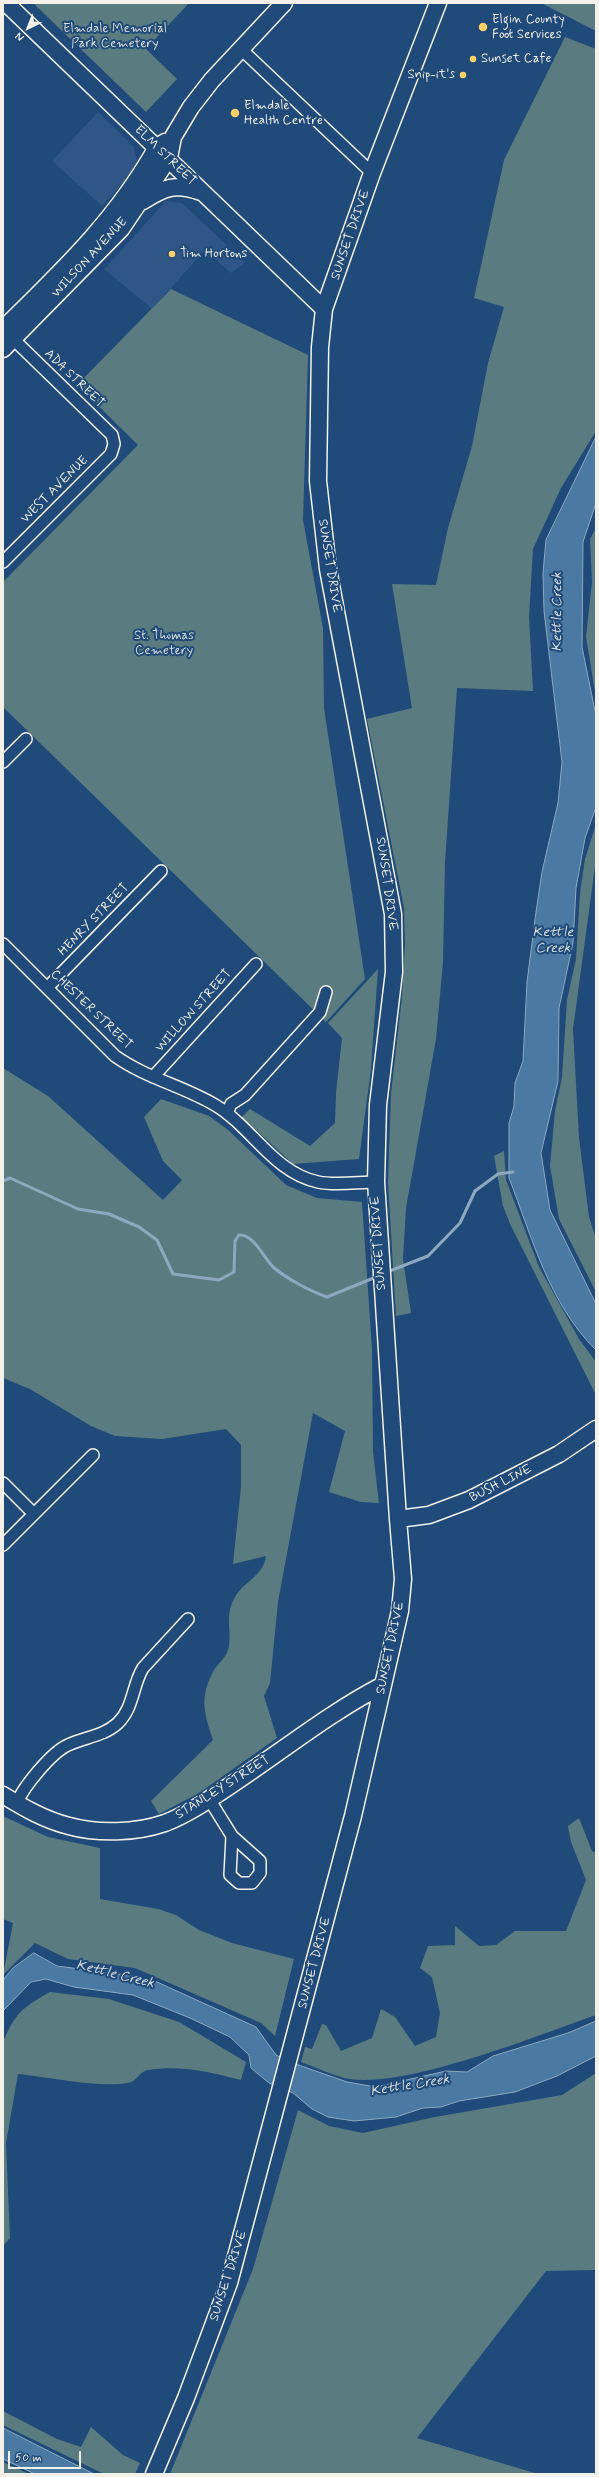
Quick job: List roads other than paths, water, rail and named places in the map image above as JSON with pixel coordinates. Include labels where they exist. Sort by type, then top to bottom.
[{"type":"main road","name":"ELM STREET","points":[[6,3],[169,158],[324,309]]},
{"type":"main road","name":"WILSON AVENUE","points":[[55,286],[121,228],[169,158],[173,136],[191,107],[241,49],[284,3]]},
{"type":"main road","name":"SUNSET DRIVE","points":[[154,2473],[186,2398],[229,2283],[275,2116],[353,1816],[396,1632],[402,1595],[401,1542],[398,1519],[376,1182],[378,1104],[394,972],[393,914],[328,569],[320,504],[318,415],[320,347],[324,309],[372,173],[438,3]]},
{"type":"main road","name":"WILSON AVENUE","points":[[6,337],[55,286],[120,207],[157,147],[173,136]]},
{"type":"main road","points":[[139,203],[173,186],[186,187],[204,193]]},
{"type":"main road","name":"BUSH LINE","points":[[398,1519],[429,1515],[469,1500],[559,1454],[596,1429]]},
{"type":"main road","name":"STANLEY STREET","points":[[3,1795],[42,1817],[69,1826],[108,1831],[129,1830],[164,1824],[209,1800],[282,1751],[338,1710],[383,1685]]},
{"type":"street","points":[[241,49],[372,173]]},
{"type":"street","name":"ADA STREET","points":[[6,337],[112,435],[114,444],[111,454]]},
{"type":"street","name":"WEST AVENUE","points":[[3,562],[111,454]]},
{"type":"street","points":[[3,762],[26,739]]},
{"type":"street","name":"HENRY STREET","points":[[47,988],[161,871]]},
{"type":"street","name":"CHESTER STREET","points":[[3,944],[115,1056],[134,1069],[202,1097],[227,1113],[238,1121],[279,1162],[302,1177],[319,1182],[376,1182]]},
{"type":"street","name":"WILLOW STREET","points":[[153,1077],[256,964]]},
{"type":"street","points":[[227,1113],[231,1104],[245,1096],[320,1012],[326,992]]},
{"type":"street","points":[[3,1545],[93,1455]]},
{"type":"street","points":[[3,1483],[34,1514]]},
{"type":"street","points":[[17,1803],[21,1792],[59,1750],[110,1730],[123,1717],[132,1702],[138,1676],[143,1668],[188,1619]]},
{"type":"street","points":[[209,1800],[232,1836]]},
{"type":"water","name":"Kettle Creek","points":[[596,437],[596,503],[583,542],[582,647],[596,716],[596,807],[585,838],[576,888],[573,943],[559,1008],[558,1081],[541,1153],[550,1210],[596,1304],[596,1350],[580,1332],[566,1312],[554,1291],[534,1246],[509,1178],[509,1123],[514,1106],[515,1083],[523,1061],[527,982],[536,912],[542,872],[558,803],[562,762],[544,611],[543,573],[546,540]]},
{"type":"water","name":"Kettle Creek","points":[[34,1953],[57,1966],[134,1976],[157,1982],[256,2027],[276,2055],[290,2062],[347,2082],[376,2087],[446,2071],[467,2072],[493,2056],[568,2033],[596,2021],[596,2056],[557,2076],[515,2092],[459,2101],[441,2107],[423,2108],[396,2117],[354,2121],[328,2117],[312,2109],[293,2093],[269,2083],[251,2068],[249,2055],[230,2037],[190,2018],[133,1995],[74,1987],[46,1979],[31,1982],[3,2011],[3,1980],[13,1968]]},
{"type":"water","points":[[3,2428],[94,2474],[35,2474],[3,2459]]},
{"type":"waterway","points":[[387,1272],[428,1256],[460,1223],[475,1191],[498,1174],[513,1172]]},
{"type":"waterway","points":[[3,1181],[10,1178],[78,1209],[109,1214],[139,1227],[157,1240],[173,1274],[219,1280],[234,1272],[235,1241],[239,1235],[249,1238],[254,1242],[269,1263],[285,1276],[327,1297],[376,1277]]},
{"type":"place","name":"Elgin County Foot Services","points":[[483,27]]},
{"type":"place","name":"Sunset Cafe","points":[[473,59]]},
{"type":"place","name":"Snip-it's","points":[[463,75]]},
{"type":"place","name":"Elmdale Health Centre","points":[[235,113]]},
{"type":"place","name":"Tim Hortons","points":[[172,254]]},
{"type":"park label","name":"Elmdale Memorial Park Cemetery","points":[[115,36]]},
{"type":"park label","name":"St. Thomas Cemetery","points":[[164,644]]}]
